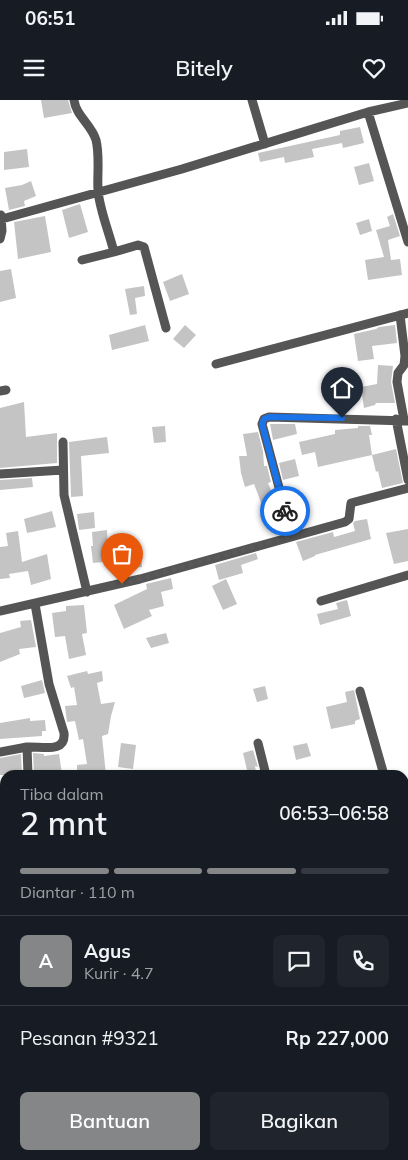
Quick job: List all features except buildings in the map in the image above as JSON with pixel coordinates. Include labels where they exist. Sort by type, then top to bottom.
[{"type":"street","points":[[74,100],[77,113],[93,132],[96,142],[98,193],[114,252]]},
{"type":"street","points":[[252,100],[265,144]]},
{"type":"street","points":[[0,239],[1,216],[98,193],[405,102]]},
{"type":"street","points":[[368,112],[408,242]]},
{"type":"street","points":[[82,260],[138,245],[144,247],[166,328]]},
{"type":"street","points":[[216,364],[404,314],[405,356],[404,365],[398,372],[397,382],[403,420],[408,480]]},
{"type":"street","points":[[292,536],[262,424],[264,419],[269,417],[403,420]]},
{"type":"street","points":[[64,442],[64,495],[87,592]]},
{"type":"street","points":[[0,474],[63,470]]},
{"type":"street","points":[[0,611],[140,579],[347,521],[350,516],[350,505],[353,502],[408,488]]},
{"type":"street","points":[[321,601],[408,575]]},
{"type":"street","points":[[0,752],[27,747],[57,748],[62,745],[64,740],[64,733],[48,684],[35,604]]},
{"type":"street","points":[[360,691],[383,770]]},
{"type":"street","points":[[258,743],[265,770]]},
{"type":"street","points":[[27,747],[28,770]]},
{"type":"way so far","points":[[122,584],[292,536],[285,511]]},
{"type":"route","points":[[285,511],[262,424],[264,419],[269,417],[342,418]]}]
